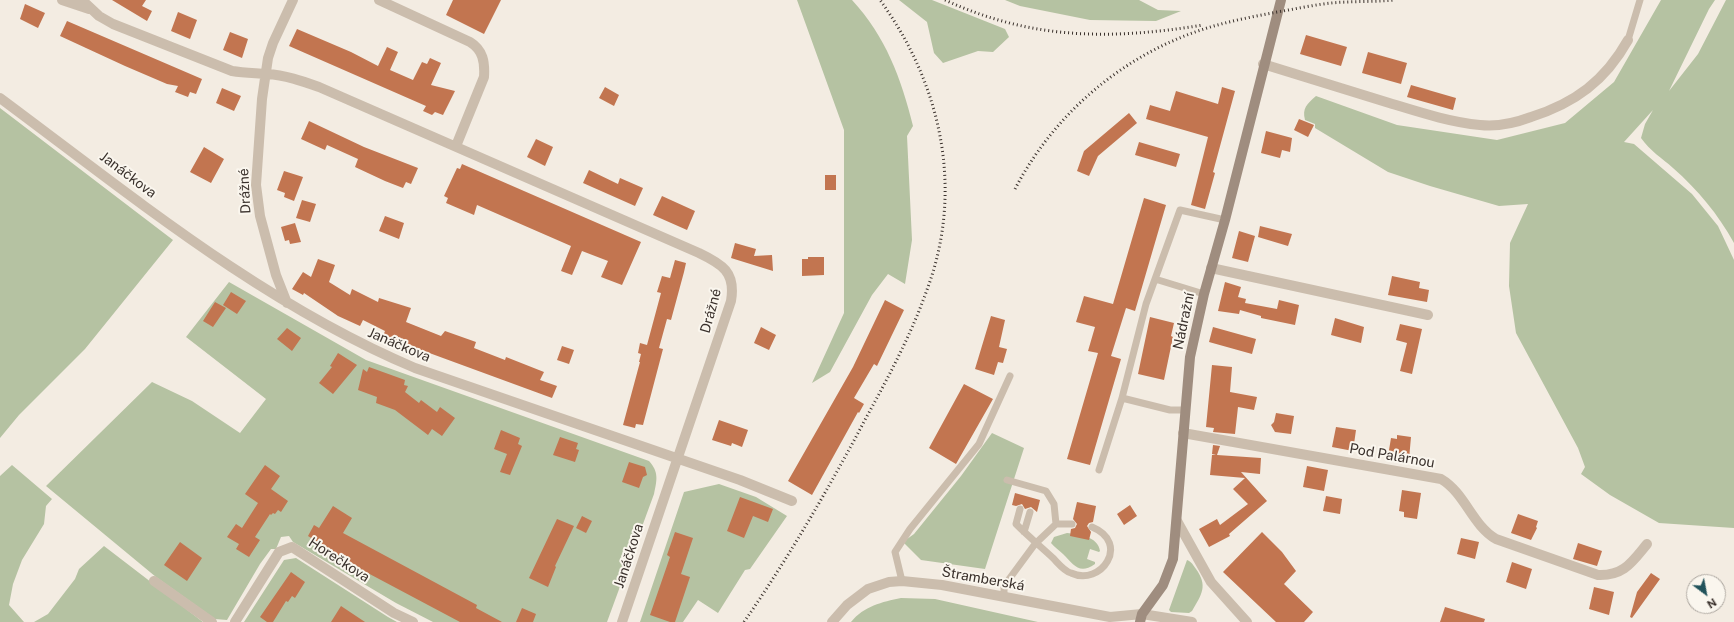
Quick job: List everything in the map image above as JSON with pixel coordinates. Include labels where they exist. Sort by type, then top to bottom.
[{"type":"main road","name":"Nádražní","points":[[1141,618],[1163,585],[1173,559],[1182,462],[1184,410],[1190,357],[1204,294],[1225,220],[1281,0]]},
{"type":"street","name":"Drážné","points":[[62,0],[90,10],[113,24],[232,71],[250,74],[266,74],[305,82],[456,146],[722,264],[732,285],[731,301],[678,460]]},
{"type":"street","name":"Drážné","points":[[82,0],[90,10]]},
{"type":"street","name":"Drážné","points":[[286,303],[276,275],[260,216],[256,185],[262,99],[268,58],[273,43],[293,0]]},
{"type":"street","points":[[379,0],[470,42],[477,46],[482,55],[485,65],[484,77],[456,146]]},
{"type":"street","points":[[1264,64],[1429,115],[1480,125],[1498,125],[1517,122],[1542,114],[1567,103],[1580,95],[1609,69],[1628,40]]},
{"type":"street","name":"Janáčkova","points":[[0,98],[184,234],[286,303],[373,351],[415,368],[678,460],[622,622]]},
{"type":"street","points":[[1211,268],[1428,315]]},
{"type":"street","name":"Pod Palárnou","points":[[1183,433],[1441,479],[1450,484],[1486,533],[1598,575],[1611,575],[1620,571],[1633,562],[1647,544]]},
{"type":"street","points":[[678,460],[740,480],[792,500]]},
{"type":"street","points":[[1177,521],[1211,582],[1247,622]]},
{"type":"street","name":"Horečkova","points":[[235,622],[280,552],[292,546],[394,613],[413,622]]},
{"type":"street","points":[[154,581],[212,622]]},
{"type":"street","name":"Štramberská","points":[[832,622],[847,605],[868,589],[889,582],[902,581],[942,585],[1110,617],[1141,618]]},
{"type":"street","points":[[1141,618],[1192,622]]},
{"type":"lane","points":[[1628,40],[1640,0]]},
{"type":"lane","points":[[1099,470],[1122,398],[1146,304],[1180,210],[1225,220]]},
{"type":"lane","points":[[1155,279],[1204,294]]},
{"type":"lane","points":[[902,581],[895,552],[910,529],[980,444],[1010,376]]},
{"type":"lane","points":[[1122,398],[1170,410],[1184,410]]},
{"type":"lane","points":[[1007,480],[1046,491],[1054,504],[1056,524]]},
{"type":"lane","points":[[1020,509],[1016,524],[1035,544],[1070,573],[1081,576],[1090,575],[1103,567],[1110,552],[1110,545],[1107,536],[1092,528]]},
{"type":"lane","points":[[1024,532],[1030,512]]},
{"type":"lane","points":[[1004,596],[1004,586],[1035,544],[1056,524],[1072,524]]},
{"type":"green space","points":[[797,0],[852,0],[874,29],[891,59],[903,91],[913,126],[907,136],[912,240],[905,284],[888,274],[872,295],[830,372],[812,383],[844,313],[844,130]]},
{"type":"green space","points":[[899,0],[932,0],[1005,29],[1009,37],[993,52],[978,51],[943,63],[934,53],[927,22]]},
{"type":"green space","points":[[1005,0],[1139,0],[1158,10],[1181,11],[1156,21],[1090,20],[1020,6]]},
{"type":"green space","points":[[1661,0],[1715,0],[1709,9],[1669,91],[1698,54],[1726,0],[1734,0],[1734,243],[1714,212],[1699,194],[1669,164],[1652,151],[1641,138],[1645,124],[1653,110],[1624,142],[1634,144],[1692,194],[1718,226],[1734,260],[1734,528],[1659,523],[1610,495],[1581,474],[1585,467],[1578,448],[1516,333],[1509,286],[1510,243],[1528,204],[1499,206],[1388,172],[1315,128],[1315,124],[1305,120],[1304,116],[1306,106],[1316,96],[1397,125],[1497,140],[1565,123],[1614,82]]},
{"type":"green space","points":[[0,108],[173,240],[85,349],[19,415],[0,438]]},
{"type":"green space","points":[[229,282],[366,360],[649,461],[656,473],[654,494],[607,622],[433,622],[396,603],[293,542],[289,536],[281,537],[276,549],[271,549],[260,564],[227,620],[215,619],[156,577],[46,486],[152,382],[192,401],[240,433],[266,399],[186,337]]},
{"type":"green space","points":[[992,433],[1024,448],[985,569],[921,560],[903,542],[914,534],[961,476]]},
{"type":"green space","points":[[12,465],[52,499],[46,506],[44,524],[22,560],[13,584],[9,605],[24,622],[0,622],[0,476]]},
{"type":"green space","points":[[719,484],[756,497],[787,516],[750,569],[745,570],[718,613],[698,600],[683,622],[640,622],[684,492]]},
{"type":"green space","points":[[1067,533],[1087,537],[1096,542],[1100,551],[1090,549],[1087,559],[1095,562],[1095,564],[1085,569],[1081,569],[1074,565],[1051,543],[1054,537]]},
{"type":"green space","points":[[104,546],[203,622],[34,622],[48,614],[75,579],[79,569]]},
{"type":"green space","points":[[296,558],[397,622],[244,622],[284,560]]},
{"type":"green space","points":[[1187,560],[1193,565],[1202,580],[1203,585],[1201,595],[1192,611],[1189,613],[1171,612],[1169,610]]},
{"type":"green space","points":[[901,598],[935,599],[1038,622],[851,622],[868,608],[880,603]]},
{"type":"building","points":[[112,0],[146,0],[142,6],[152,11],[147,21]]},
{"type":"building","points":[[453,0],[501,0],[484,34],[446,15]]},
{"type":"building","points":[[25,4],[45,13],[38,28],[20,19]]},
{"type":"building","points":[[178,12],[197,20],[190,39],[171,31]]},
{"type":"building","points":[[67,21],[202,79],[196,94],[190,92],[188,97],[175,92],[178,86],[167,84],[60,36]]},
{"type":"building","points":[[297,29],[351,52],[378,66],[387,47],[398,52],[390,70],[413,80],[422,62],[427,64],[430,58],[441,63],[431,85],[455,91],[443,115],[435,112],[432,115],[423,111],[426,106],[289,46]]},
{"type":"building","points":[[230,32],[248,39],[242,58],[223,50]]},
{"type":"building","points":[[1306,35],[1347,47],[1341,66],[1300,54]]},
{"type":"building","points":[[1368,52],[1407,63],[1401,84],[1362,73]]},
{"type":"building","points":[[1411,85],[1456,98],[1453,110],[1407,97]]},
{"type":"building","points":[[605,87],[619,95],[614,106],[599,98]]},
{"type":"building","points":[[1222,87],[1235,91],[1213,172],[1215,173],[1205,209],[1191,205],[1208,137],[1146,119],[1150,105],[1170,111],[1176,91],[1218,104]]},
{"type":"building","points":[[222,88],[241,96],[234,111],[216,103]]},
{"type":"building","points":[[1129,113],[1137,123],[1098,156],[1089,176],[1077,171],[1084,151]]},
{"type":"building","points":[[1299,119],[1314,125],[1308,137],[1294,130]]},
{"type":"building","points":[[309,121],[364,147],[418,168],[411,184],[406,182],[403,188],[385,181],[355,167],[358,159],[327,145],[325,150],[301,139]]},
{"type":"building","points":[[1266,131],[1292,138],[1290,152],[1282,150],[1280,158],[1261,153]]},
{"type":"building","points":[[536,139],[553,147],[545,166],[527,157]]},
{"type":"building","points":[[1139,142],[1180,154],[1176,167],[1135,155]]},
{"type":"building","points":[[204,147],[224,159],[211,183],[190,172]]},
{"type":"building","points":[[462,164],[641,242],[622,285],[601,277],[608,261],[582,251],[572,275],[561,271],[571,246],[477,205],[474,215],[446,203],[448,198],[444,196],[457,168],[460,169]]},
{"type":"building","points":[[589,170],[618,184],[620,178],[643,188],[635,206],[583,183]]},
{"type":"building","points":[[284,171],[303,177],[294,201],[284,197],[285,193],[277,190]]},
{"type":"building","points":[[825,175],[836,175],[836,190],[825,190]]},
{"type":"building","points":[[662,196],[695,211],[687,230],[653,215]]},
{"type":"building","points":[[1144,198],[1166,205],[1135,311],[1126,308],[1111,356],[1121,359],[1090,465],[1067,459],[1098,353],[1088,351],[1095,327],[1076,322],[1084,296],[1113,304]]},
{"type":"building","points":[[302,200],[316,204],[310,222],[296,218]]},
{"type":"building","points":[[385,216],[404,223],[399,239],[379,231]]},
{"type":"building","points":[[295,223],[301,242],[290,244],[289,240],[285,241],[281,227]]},
{"type":"building","points":[[1260,226],[1292,234],[1288,246],[1258,237]]},
{"type":"building","points":[[1239,231],[1255,236],[1248,262],[1232,258]]},
{"type":"building","points":[[735,243],[756,249],[754,256],[772,255],[773,271],[731,258]]},
{"type":"building","points":[[808,257],[824,257],[824,275],[802,276],[802,259],[808,259]]},
{"type":"building","points":[[318,259],[335,265],[329,282],[350,295],[352,289],[378,302],[379,298],[411,308],[406,322],[441,336],[445,331],[476,342],[474,348],[505,360],[506,357],[544,372],[540,380],[557,386],[552,398],[383,336],[385,331],[363,320],[360,326],[338,316],[304,293],[303,295],[292,289],[303,272],[311,277]]},
{"type":"building","points":[[675,260],[686,263],[671,320],[667,319],[659,348],[663,349],[643,425],[636,424],[635,428],[623,425],[640,362],[641,354],[638,353],[640,343],[647,345],[661,293],[657,292],[662,276],[670,278]]},
{"type":"building","points":[[1392,276],[1420,282],[1419,288],[1429,290],[1427,302],[1388,295]]},
{"type":"building","points":[[1225,282],[1241,287],[1238,297],[1246,299],[1245,303],[1277,309],[1279,300],[1299,305],[1295,325],[1261,318],[1261,316],[1240,310],[1239,314],[1218,311]]},
{"type":"building","points":[[231,292],[246,301],[237,314],[223,305]]},
{"type":"building","points":[[885,300],[904,310],[877,366],[874,364],[854,398],[864,404],[859,413],[858,412],[812,495],[788,481],[853,367]]},
{"type":"building","points":[[215,302],[226,308],[213,327],[203,321]]},
{"type":"building","points":[[991,316],[1005,320],[999,347],[1007,349],[1003,363],[998,362],[994,375],[975,369]]},
{"type":"building","points":[[1150,317],[1174,323],[1171,336],[1173,337],[1164,380],[1138,374]]},
{"type":"building","points":[[1335,318],[1364,327],[1361,343],[1331,335]]},
{"type":"building","points":[[1400,324],[1422,329],[1412,374],[1400,371],[1407,343],[1396,340]]},
{"type":"building","points":[[761,327],[776,335],[769,350],[754,343]]},
{"type":"building","points":[[1213,327],[1256,339],[1252,354],[1209,342]]},
{"type":"building","points":[[287,328],[301,338],[292,351],[277,339]]},
{"type":"building","points":[[562,346],[574,350],[569,364],[557,360]]},
{"type":"building","points":[[338,353],[357,365],[333,394],[319,383],[332,367],[330,366]]},
{"type":"building","points":[[1212,365],[1232,367],[1230,392],[1257,397],[1254,410],[1238,407],[1235,434],[1213,432],[1214,428],[1206,427]]},
{"type":"building","points":[[369,367],[405,380],[404,385],[408,386],[405,392],[419,403],[421,400],[437,412],[440,407],[455,418],[442,436],[432,429],[428,435],[395,410],[376,403],[377,397],[358,390],[363,369],[367,372]]},
{"type":"building","points":[[964,384],[993,399],[956,464],[929,448]]},
{"type":"building","points":[[1276,413],[1294,416],[1291,434],[1275,432],[1271,425],[1274,422]]},
{"type":"building","points":[[719,420],[748,430],[742,447],[732,443],[731,446],[712,440]]},
{"type":"building","points":[[1336,427],[1356,430],[1353,451],[1332,447]]},
{"type":"building","points":[[501,430],[520,438],[518,444],[522,446],[510,475],[500,472],[507,454],[494,449]]},
{"type":"building","points":[[1397,435],[1411,437],[1409,459],[1388,456],[1391,438],[1397,439]]},
{"type":"building","points":[[560,437],[578,443],[576,449],[579,450],[575,462],[553,455]]},
{"type":"building","points":[[1213,445],[1220,446],[1217,455],[1261,458],[1260,474],[1241,472],[1267,501],[1229,534],[1230,536],[1209,547],[1199,529],[1217,519],[1220,525],[1248,504],[1233,489],[1245,478],[1210,475],[1212,455],[1216,455],[1212,454]]},
{"type":"building","points":[[629,462],[645,467],[647,475],[643,477],[639,488],[622,482]]},
{"type":"building","points":[[265,465],[280,476],[271,489],[288,501],[281,512],[278,510],[275,514],[270,514],[255,537],[260,540],[249,557],[236,549],[239,544],[227,537],[236,524],[242,528],[258,503],[245,494]]},
{"type":"building","points":[[1307,466],[1328,470],[1324,491],[1303,487]]},
{"type":"building","points":[[1402,490],[1421,493],[1417,519],[1404,517],[1404,512],[1399,511]]},
{"type":"building","points":[[1015,493],[1040,500],[1037,512],[1031,507],[1025,509],[1022,504],[1016,506],[1012,505]]},
{"type":"building","points":[[1326,496],[1342,499],[1340,514],[1323,511]]},
{"type":"building","points":[[740,497],[773,509],[768,522],[753,516],[744,538],[727,531]]},
{"type":"building","points":[[1077,502],[1096,506],[1093,522],[1089,523],[1087,526],[1091,532],[1089,540],[1070,536],[1071,529],[1075,528],[1077,524],[1073,519]]},
{"type":"building","points":[[1130,505],[1137,516],[1124,525],[1117,514]]},
{"type":"building","points":[[333,506],[352,518],[343,533],[477,605],[476,608],[502,622],[460,622],[364,571],[308,536],[314,525],[319,528]]},
{"type":"building","points":[[1518,514],[1538,521],[1537,528],[1531,540],[1511,533]]},
{"type":"building","points":[[582,516],[592,521],[586,533],[576,528]]},
{"type":"building","points":[[557,519],[574,526],[555,566],[556,567],[548,587],[529,578]]},
{"type":"building","points":[[675,532],[693,538],[681,574],[690,577],[675,622],[670,622],[650,615],[670,557],[667,555]]},
{"type":"building","points":[[1262,532],[1282,552],[1296,571],[1284,584],[1313,612],[1304,622],[1276,622],[1223,572]]},
{"type":"building","points":[[1461,538],[1479,542],[1475,559],[1457,554]]},
{"type":"building","points":[[180,542],[202,558],[187,581],[164,565]]},
{"type":"building","points":[[1578,543],[1602,551],[1597,566],[1573,559]]},
{"type":"building","points":[[1512,562],[1532,569],[1526,589],[1506,582]]},
{"type":"building","points":[[291,572],[305,582],[295,598],[292,596],[288,602],[286,601],[273,622],[267,622],[260,617]]},
{"type":"building","points":[[1651,573],[1660,579],[1632,618],[1630,617],[1637,592]]},
{"type":"building","points":[[1594,587],[1614,592],[1609,615],[1589,609]]},
{"type":"building","points":[[341,606],[365,622],[331,622]]},
{"type":"building","points":[[1445,607],[1485,619],[1484,622],[1440,622]]},
{"type":"building","points":[[522,608],[536,614],[533,622],[516,622]]},
{"type":"railway","points":[[744,622],[777,573],[808,522],[838,470],[900,354],[922,304],[939,250],[944,212],[945,175],[940,138],[931,102],[918,66],[901,32],[880,0]]},
{"type":"railway","points":[[945,0],[977,13],[1009,23],[1072,33],[1136,33],[1203,25]]},
{"type":"railway","points":[[1015,189],[1031,162],[1049,137],[1069,114],[1091,93],[1115,74],[1141,57],[1169,43],[1198,31],[1218,25],[1277,12],[1331,3],[1395,0]]}]
